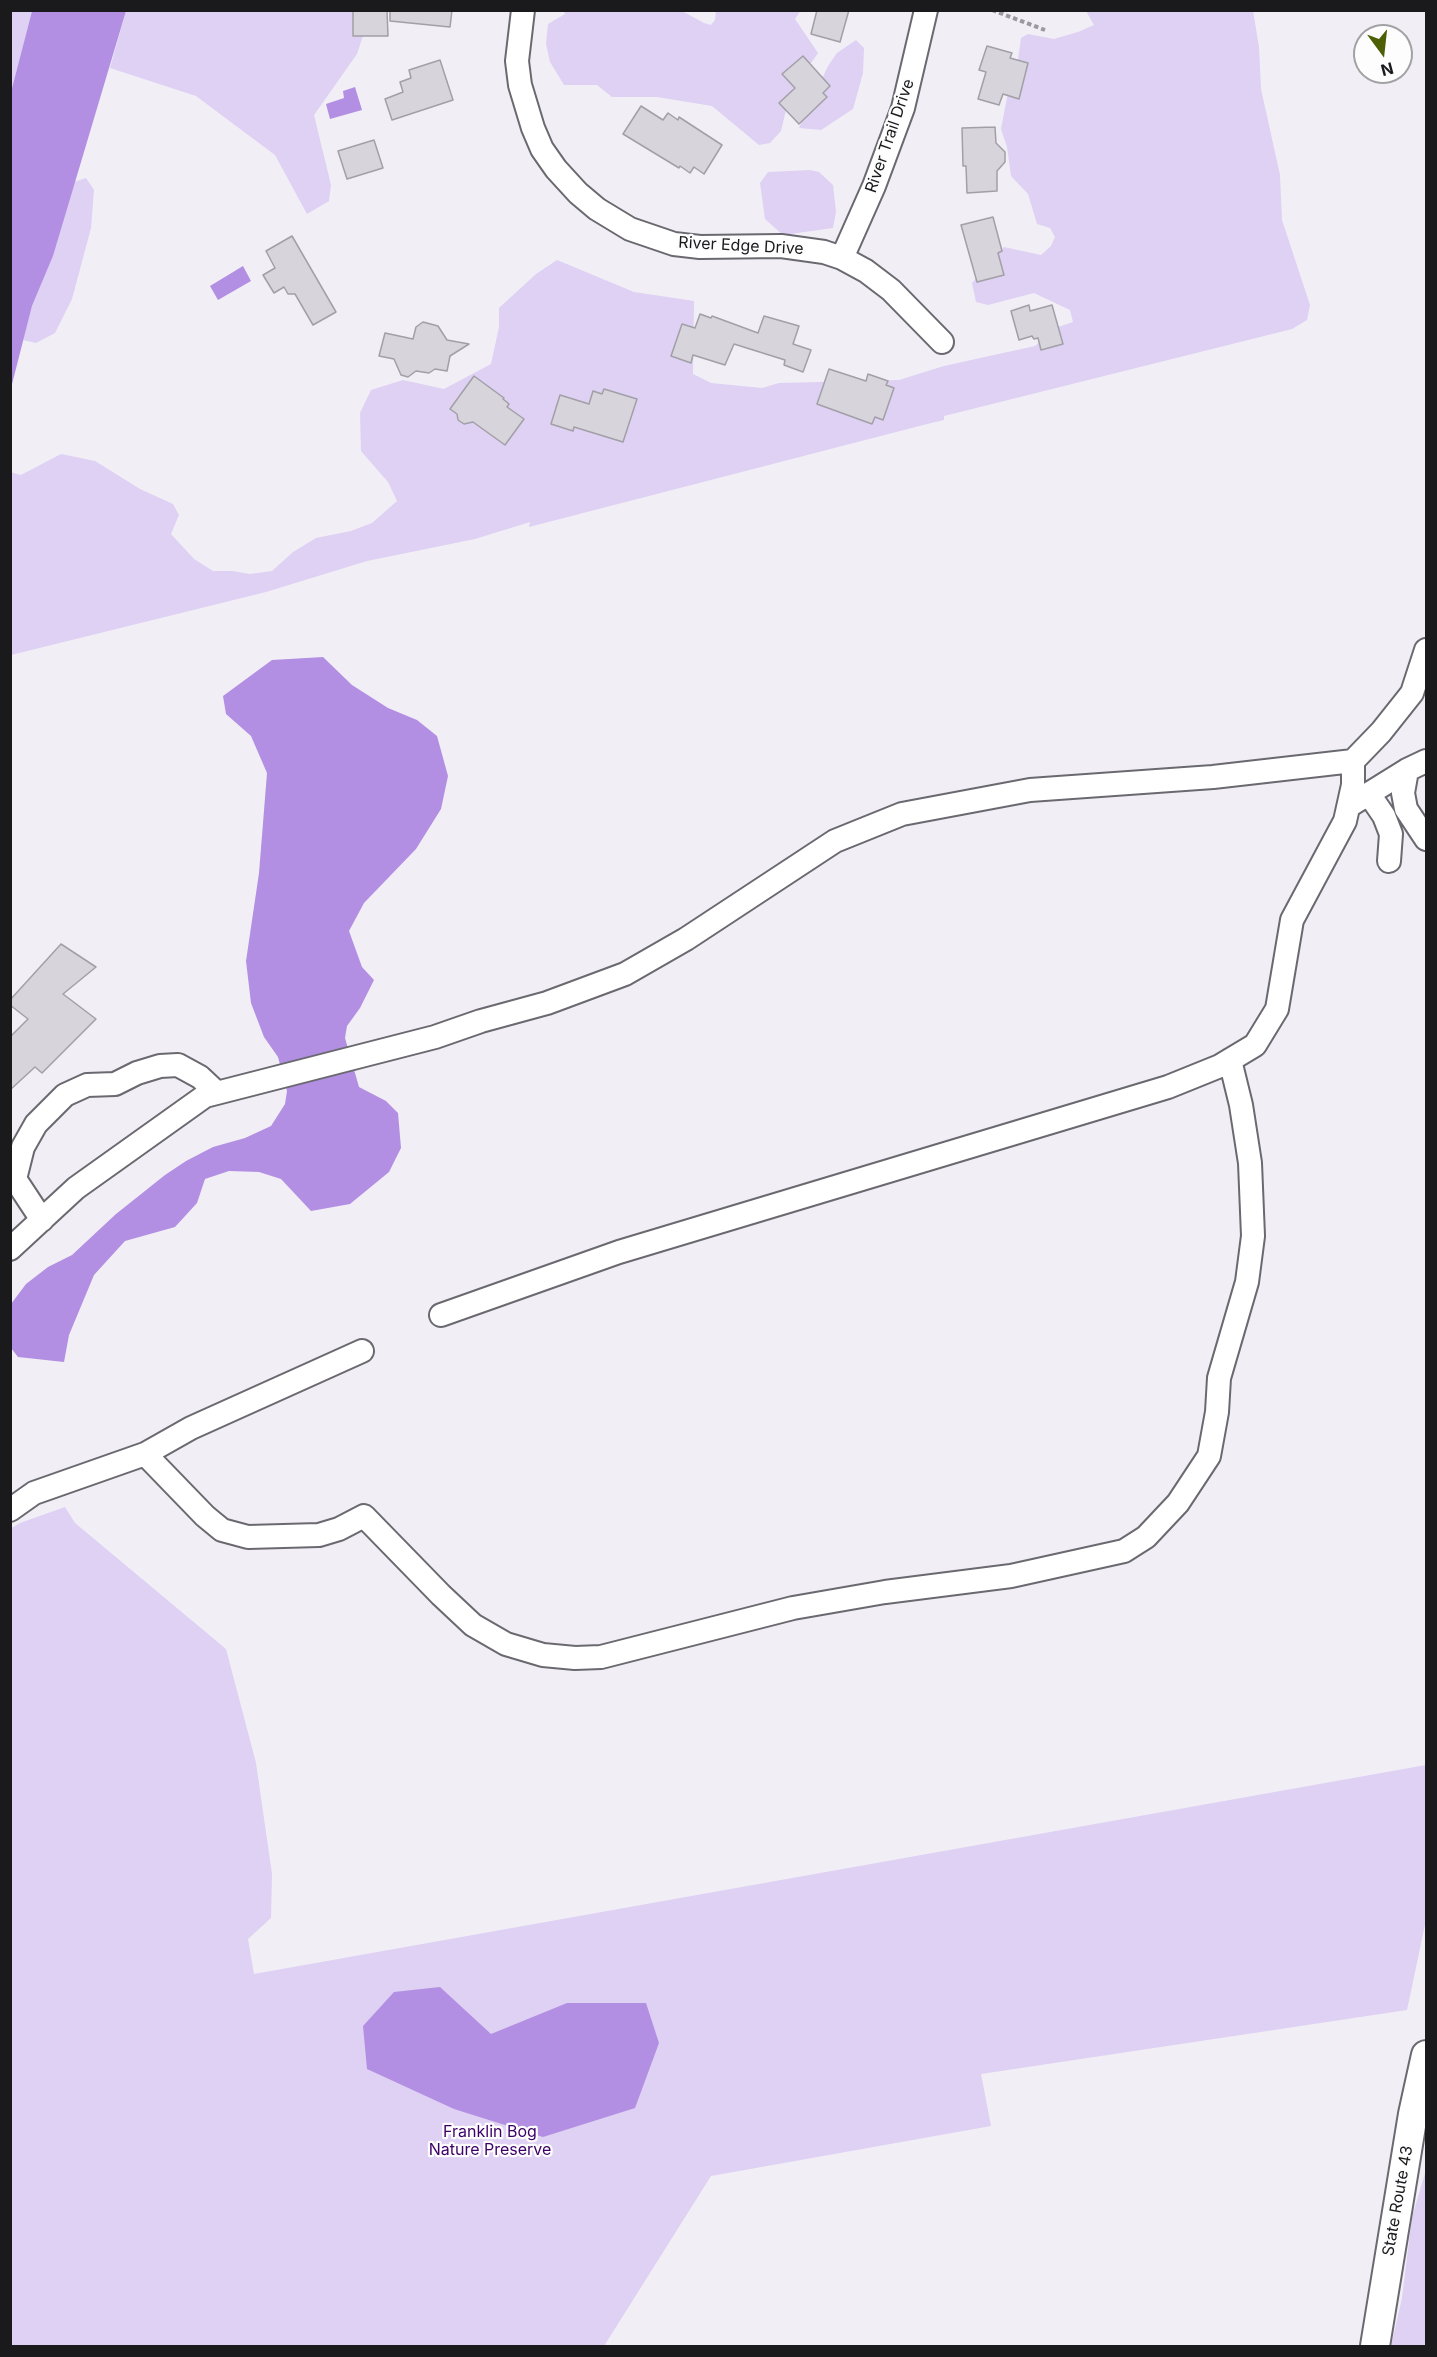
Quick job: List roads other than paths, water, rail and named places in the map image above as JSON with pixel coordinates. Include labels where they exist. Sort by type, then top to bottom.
[{"type":"main road","name":"State Route 43","points":[[1375,2346],[1413,2114],[1426,2055]]},
{"type":"street","name":"River Edge Drive","points":[[523,10],[517,61],[520,85],[532,128],[556,170],[597,209],[630,228],[674,244],[700,247],[792,247],[824,252],[842,258],[891,290],[942,342]]},
{"type":"street","name":"River Trail Drive","points":[[842,258],[874,186],[903,108],[926,10]]},
{"type":"street","points":[[10,1249],[76,1188],[205,1096],[435,1037],[481,1021],[547,1003],[625,974],[686,939],[835,841],[902,814],[1030,790],[1213,777],[1353,761],[1419,690],[1426,650]]},
{"type":"street","points":[[441,1315],[619,1252],[1168,1088],[1230,1060],[1255,1045],[1277,1009],[1292,920],[1345,821],[1353,784],[1353,761]]},
{"type":"street","points":[[1349,806],[1417,766]]},
{"type":"street","points":[[1417,766],[1403,793],[1406,809],[1426,839]]},
{"type":"street","points":[[1369,794],[1384,816],[1391,834],[1389,861]]},
{"type":"street","points":[[145,1454],[205,1516],[222,1530],[248,1537],[318,1536],[339,1529],[364,1516],[473,1625],[506,1644],[543,1655],[576,1658],[601,1657],[793,1608],[885,1592],[1011,1576],[1124,1551],[1146,1537],[1178,1503],[1209,1456],[1217,1412],[1219,1378],[1247,1282],[1253,1236],[1250,1163],[1241,1105],[1230,1060]]},
{"type":"street","points":[[42,1220],[13,1181],[23,1147],[36,1124],[65,1095],[87,1085],[115,1084],[137,1073],[160,1066],[178,1065],[200,1077],[216,1092]]},
{"type":"street","points":[[10,1510],[34,1493],[145,1454],[191,1428],[362,1351]]},
{"type":"park label","name":"Franklin Bog Nature Preserve","points":[[490,2141]]}]
